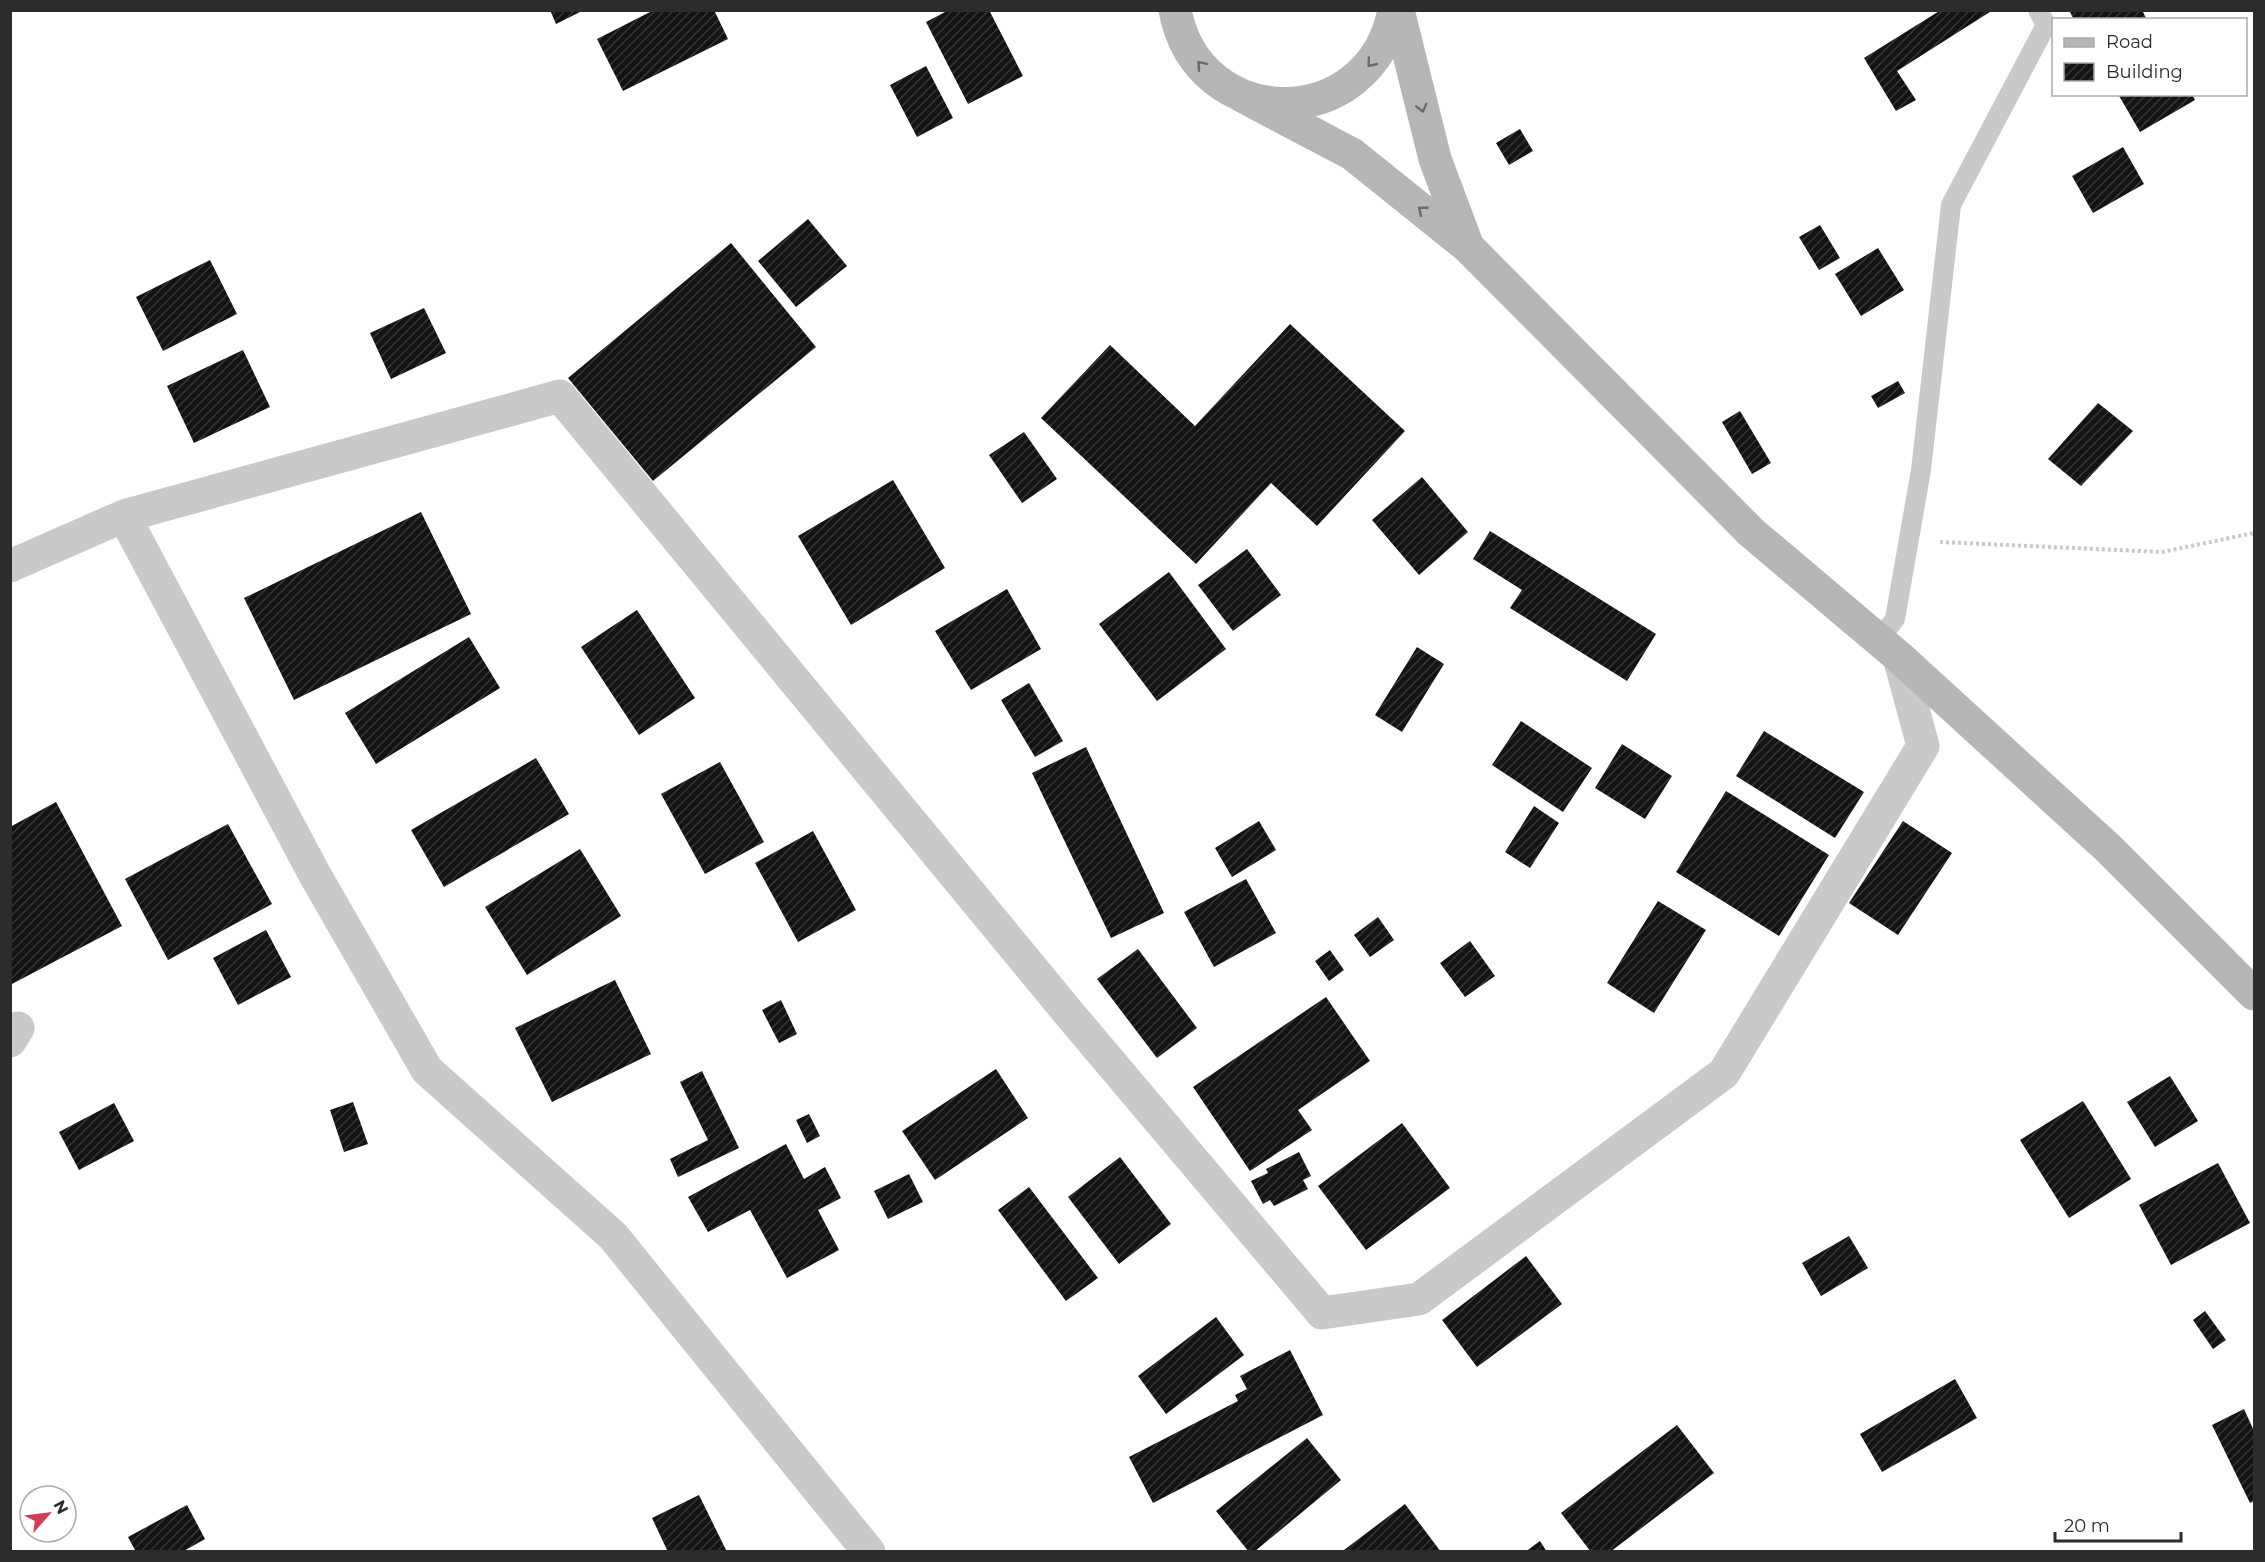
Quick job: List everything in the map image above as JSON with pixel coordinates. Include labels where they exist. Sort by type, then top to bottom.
[{"type":"main road","points":[[1242,96],[1265,103],[1288,105],[1311,102],[1333,94],[1353,82],[1370,66],[1383,47],[1396,10]]},
{"type":"main road","points":[[1396,10],[1435,159],[1468,247]]},
{"type":"main road","points":[[1174,11],[1180,34],[1191,54],[1222,86],[1352,153],[1468,247],[1752,533],[1888,649],[2108,848],[2254,994]]},
{"type":"street","points":[[10,566],[124,516],[560,396],[1072,1017],[1322,1313],[1419,1299],[1724,1073],[1923,746],[1888,649]]},
{"type":"street","points":[[124,516],[315,875],[427,1070],[613,1236],[869,1551]]},
{"type":"lane","points":[[1888,649],[1922,470],[1951,206],[2046,25],[2038,10]]},
{"type":"path","points":[[1909,541],[2162,552],[2254,534]]},
{"type":"building","points":[[550,10],[584,10],[556,24]]},
{"type":"building","points":[[654,10],[714,10],[728,39],[623,91],[597,39]]},
{"type":"building","points":[[949,10],[989,10],[1023,76],[968,104],[926,22]]},
{"type":"building","points":[[1941,10],[1993,10],[1897,71],[1916,100],[1896,111],[1864,58]]},
{"type":"building","points":[[2069,10],[2142,10],[2146,18],[2073,18]]},
{"type":"building","points":[[926,66],[953,118],[917,137],[890,85]]},
{"type":"building","points":[[2119,96],[2193,96],[2195,100],[2140,132]]},
{"type":"building","points":[[1520,129],[1533,151],[1509,165],[1496,143]]},
{"type":"building","points":[[2123,147],[2144,184],[2093,213],[2072,176]]},
{"type":"building","points":[[808,219],[847,266],[796,307],[758,261]]},
{"type":"building","points":[[1820,225],[1840,258],[1819,270],[1799,237]]},
{"type":"building","points":[[731,243],[816,347],[653,481],[568,378]]},
{"type":"building","points":[[1878,248],[1904,290],[1861,316],[1835,274]]},
{"type":"building","points":[[210,260],[237,314],[163,351],[136,297]]},
{"type":"building","points":[[424,308],[446,353],[391,379],[370,333]]},
{"type":"building","points":[[1290,324],[1405,431],[1317,526],[1271,483],[1196,564],[1041,418],[1110,345],[1195,426]]},
{"type":"building","points":[[243,350],[270,407],[194,443],[167,386]]},
{"type":"building","points":[[1898,381],[1905,393],[1878,408],[1871,396]]},
{"type":"building","points":[[2098,403],[2133,431],[2081,486],[2048,459]]},
{"type":"building","points":[[1740,411],[1771,463],[1752,474],[1722,422]]},
{"type":"building","points":[[1024,432],[1057,479],[1022,503],[989,455]]},
{"type":"building","points":[[1422,477],[1468,532],[1419,575],[1372,520]]},
{"type":"building","points":[[893,480],[945,568],[851,625],[798,536]]},
{"type":"building","points":[[421,512],[471,614],[294,700],[244,598]]},
{"type":"building","points":[[1490,531],[1656,634],[1627,681],[1510,608],[1522,590],[1473,559]]},
{"type":"building","points":[[1247,549],[1281,595],[1233,631],[1198,585]]},
{"type":"building","points":[[1169,572],[1226,649],[1157,701],[1099,624]]},
{"type":"building","points":[[1007,589],[1041,649],[971,690],[935,631]]},
{"type":"building","points":[[637,610],[695,698],[639,735],[581,647]]},
{"type":"building","points":[[469,637],[500,688],[376,764],[345,713]]},
{"type":"building","points":[[1417,647],[1444,664],[1402,732],[1375,715]]},
{"type":"building","points":[[1029,683],[1063,741],[1035,757],[1001,700]]},
{"type":"building","points":[[1521,721],[1592,768],[1563,812],[1492,765]]},
{"type":"building","points":[[1764,731],[1864,792],[1835,838],[1736,776]]},
{"type":"building","points":[[1622,744],[1672,776],[1645,819],[1595,788]]},
{"type":"building","points":[[1086,747],[1164,913],[1111,938],[1032,773]]},
{"type":"building","points":[[536,758],[569,814],[444,887],[411,830]]},
{"type":"building","points":[[720,762],[764,842],[705,874],[661,794]]},
{"type":"building","points":[[1726,791],[1829,855],[1779,936],[1676,872]]},
{"type":"building","points":[[56,802],[122,926],[10,985],[10,827]]},
{"type":"building","points":[[1534,806],[1559,823],[1530,868],[1505,852]]},
{"type":"building","points":[[1259,821],[1276,850],[1232,877],[1215,848]]},
{"type":"building","points":[[1903,821],[1952,853],[1898,935],[1849,903]]},
{"type":"building","points":[[228,824],[272,904],[168,960],[125,879]]},
{"type":"building","points":[[813,831],[856,910],[798,942],[755,863]]},
{"type":"building","points":[[580,849],[621,916],[527,975],[485,907]]},
{"type":"building","points":[[1246,879],[1276,933],[1214,967],[1184,912]]},
{"type":"building","points":[[1658,901],[1706,930],[1654,1013],[1607,983]]},
{"type":"building","points":[[1378,917],[1394,940],[1370,957],[1354,935]]},
{"type":"building","points":[[266,930],[291,977],[238,1005],[213,958]]},
{"type":"building","points":[[1470,941],[1495,976],[1465,997],[1440,963]]},
{"type":"building","points":[[1138,949],[1197,1028],[1157,1058],[1097,979]]},
{"type":"building","points":[[1330,950],[1344,970],[1329,981],[1315,961]]},
{"type":"building","points":[[615,980],[651,1054],[552,1102],[515,1028]]},
{"type":"building","points":[[1326,997],[1370,1061],[1298,1110],[1312,1130],[1250,1171],[1193,1087]]},
{"type":"building","points":[[781,1000],[797,1034],[779,1043],[762,1010]]},
{"type":"building","points":[[996,1069],[1028,1118],[935,1180],[902,1131]]},
{"type":"building","points":[[702,1071],[739,1148],[678,1177],[670,1159],[708,1140],[680,1082]]},
{"type":"building","points":[[2170,1076],[2198,1121],[2155,1147],[2127,1102]]},
{"type":"building","points":[[2083,1101],[2131,1179],[2069,1218],[2020,1140]]},
{"type":"building","points":[[353,1102],[368,1144],[344,1152],[330,1110]]},
{"type":"building","points":[[114,1103],[134,1141],[79,1170],[59,1132]]},
{"type":"building","points":[[809,1114],[820,1136],[807,1143],[796,1120]]},
{"type":"building","points":[[1402,1123],[1450,1188],[1366,1250],[1318,1186]]},
{"type":"building","points":[[786,1144],[804,1179],[825,1167],[841,1198],[818,1210],[839,1250],[787,1278],[750,1210],[708,1232],[688,1197]]},
{"type":"building","points":[[1299,1152],[1311,1176],[1303,1180],[1308,1189],[1274,1206],[1270,1200],[1263,1204],[1251,1181],[1268,1173],[1266,1169]]},
{"type":"building","points":[[1120,1157],[1171,1224],[1119,1264],[1068,1197]]},
{"type":"building","points":[[2218,1163],[2250,1223],[2171,1265],[2139,1205]]},
{"type":"building","points":[[909,1174],[923,1202],[888,1219],[874,1191]]},
{"type":"building","points":[[1029,1187],[1098,1278],[1066,1301],[998,1210]]},
{"type":"building","points":[[1849,1236],[1868,1268],[1821,1296],[1802,1263]]},
{"type":"building","points":[[1526,1256],[1562,1304],[1477,1367],[1442,1320]]},
{"type":"building","points":[[2205,1311],[2226,1340],[2213,1349],[2193,1320]]},
{"type":"building","points":[[1216,1317],[1244,1355],[1166,1414],[1138,1376]]},
{"type":"building","points":[[1290,1350],[1323,1415],[1153,1503],[1129,1457],[1238,1401],[1235,1395],[1247,1389],[1240,1376]]},
{"type":"building","points":[[1955,1379],[1977,1418],[1882,1472],[1860,1434]]},
{"type":"building","points":[[2244,1409],[2254,1431],[2254,1501],[2250,1503],[2212,1425]]},
{"type":"building","points":[[1677,1425],[1714,1473],[1610,1552],[1591,1552],[1561,1513]]},
{"type":"building","points":[[1307,1438],[1341,1480],[1254,1552],[1249,1552],[1216,1511]]},
{"type":"building","points":[[699,1495],[727,1552],[668,1552],[652,1518]]},
{"type":"building","points":[[1405,1504],[1441,1552],[1346,1552],[1344,1550]]},
{"type":"building","points":[[187,1505],[205,1539],[182,1552],[136,1552],[128,1537]]},
{"type":"building","points":[[1540,1541],[1547,1552],[1525,1552]]}]
